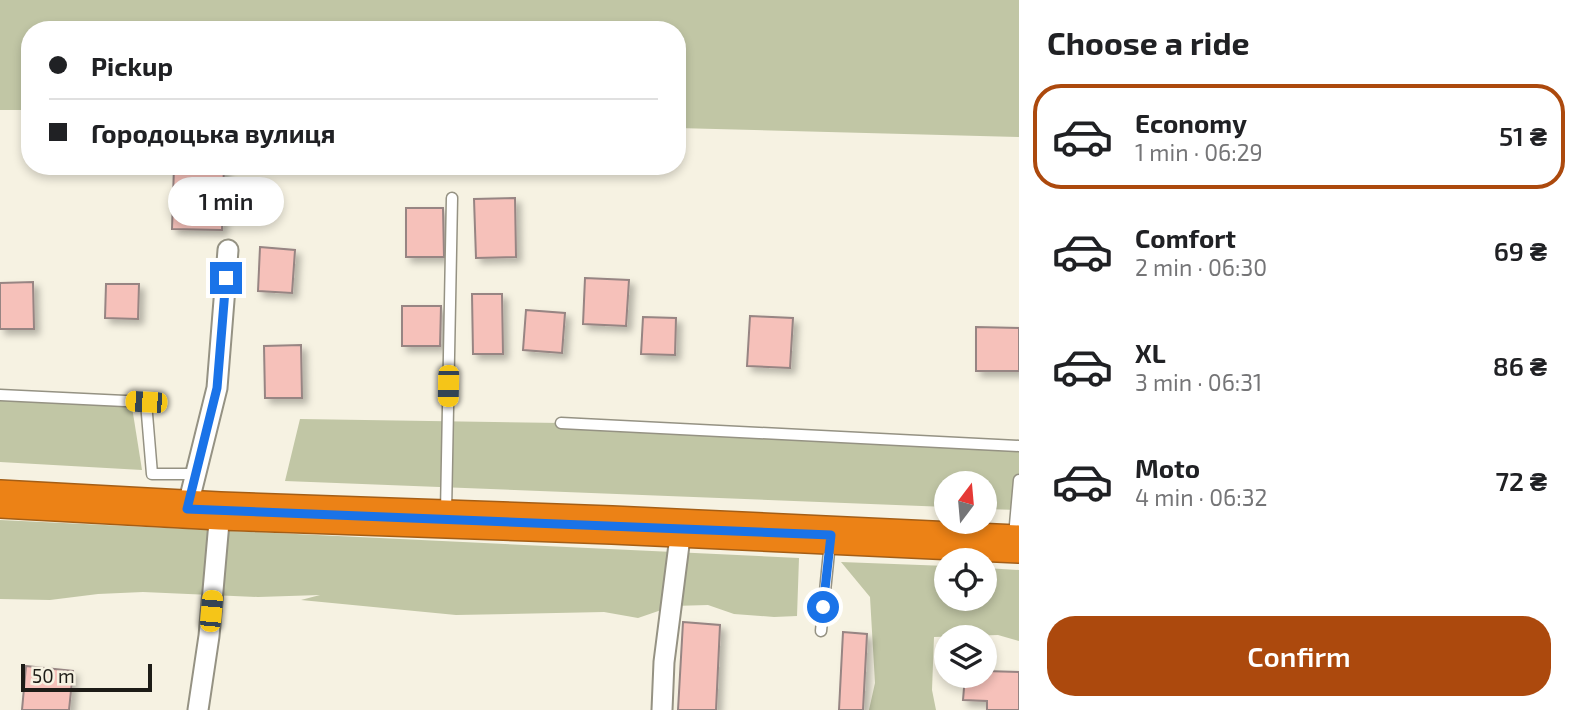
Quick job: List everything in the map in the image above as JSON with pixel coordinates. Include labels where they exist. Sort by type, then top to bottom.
[{"type":"highway","points":[[0,499],[1016,544]]},
{"type":"street","points":[[198,710],[209,636],[204,510],[196,474],[217,388],[228,250]]},
{"type":"street","points":[[663,710],[664,662],[681,529]]},
{"type":"lane","points":[[446,520],[452,198]]},
{"type":"lane","points":[[0,395],[146,402],[152,474],[196,474]]},
{"type":"lane","points":[[561,423],[1019,446]]},
{"type":"lane","points":[[1016,544],[1019,480]]},
{"type":"lane","points":[[821,631],[831,535]]},
{"type":"green space","points":[[0,0],[1019,0],[1019,137],[686,128],[686,21],[21,21],[21,110],[0,110]]},
{"type":"green space","points":[[0,400],[132,407],[142,470],[0,462]]},
{"type":"green space","points":[[300,419],[561,423],[1019,446],[1019,510],[998,509],[998,471],[934,471],[934,506],[285,481]]},
{"type":"green space","points":[[0,520],[799,558],[797,616],[734,614],[708,605],[673,606],[638,618],[604,612],[456,615],[301,600],[320,595],[258,597],[143,592],[50,600],[0,599]]},
{"type":"green space","points":[[841,562],[934,566],[934,611],[997,611],[997,569],[1019,570],[1019,641],[997,635],[997,625],[934,625],[932,690],[936,710],[869,710],[875,683],[870,597]]},
{"type":"building","points":[[174,175],[224,175],[222,230],[172,229]]},
{"type":"building","points":[[515,198],[516,257],[476,258],[474,199]]},
{"type":"building","points":[[406,208],[443,208],[444,257],[406,257]]},
{"type":"building","points":[[260,247],[295,250],[292,293],[258,291]]},
{"type":"building","points":[[585,278],[629,280],[626,326],[583,324]]},
{"type":"building","points":[[33,282],[34,329],[0,329],[0,283]]},
{"type":"building","points":[[106,284],[139,284],[138,319],[105,318]]},
{"type":"building","points":[[472,294],[502,294],[503,354],[473,354]]},
{"type":"building","points":[[402,306],[441,306],[440,346],[402,346]]},
{"type":"building","points":[[526,310],[565,313],[562,353],[523,350]]},
{"type":"building","points":[[750,316],[793,318],[790,368],[747,366]]},
{"type":"building","points":[[643,317],[676,318],[675,355],[641,354]]},
{"type":"building","points":[[976,327],[1019,328],[1019,371],[976,371]]},
{"type":"building","points":[[301,345],[302,398],[265,398],[264,346]]},
{"type":"building","points":[[683,622],[720,625],[716,710],[678,710]]},
{"type":"building","points":[[843,632],[867,634],[863,710],[839,710]]},
{"type":"building","points":[[26,666],[73,671],[69,710],[22,710]]},
{"type":"building","points":[[997,671],[1019,672],[1019,710],[987,710],[987,701],[963,700],[964,688],[997,688]]},
{"type":"route","points":[[226,278],[217,388],[187,509],[831,535],[823,607]]}]
